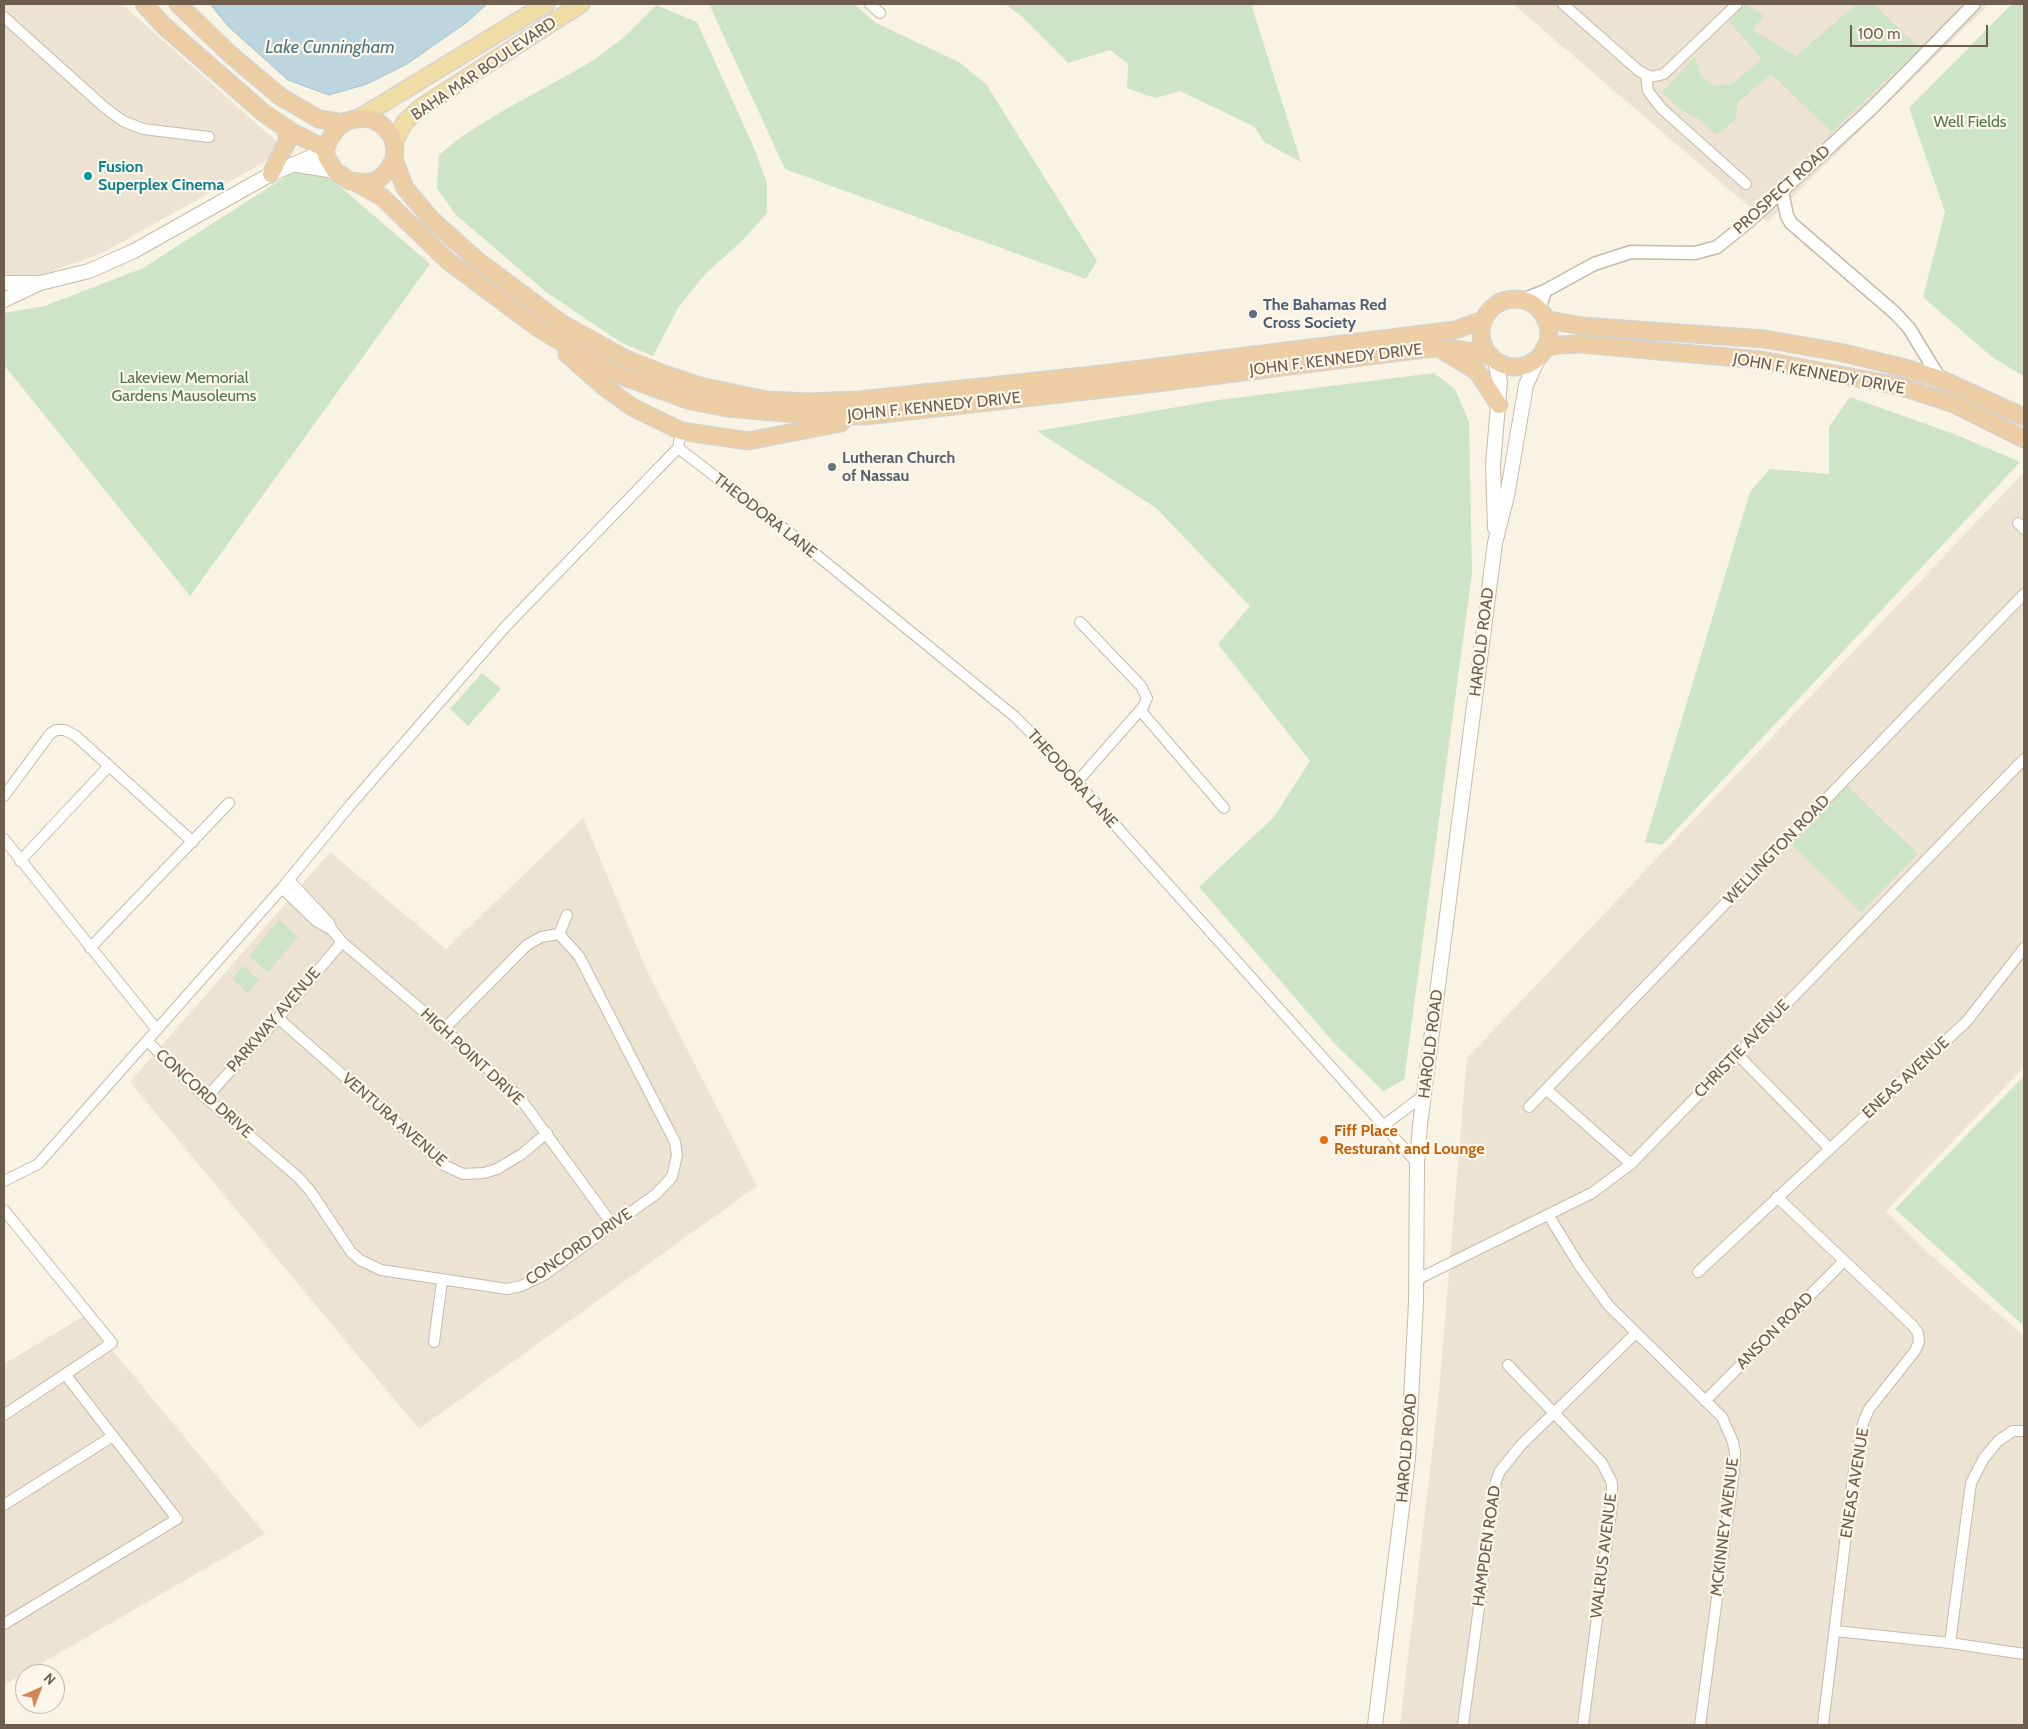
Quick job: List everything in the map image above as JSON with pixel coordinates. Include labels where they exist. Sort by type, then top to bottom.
[{"type":"highway","points":[[144,4],[164,26],[239,93],[285,128],[325,150],[336,171]]},
{"type":"highway","points":[[178,4],[232,56],[281,97],[319,119],[371,119],[381,124],[389,132],[394,142]]},
{"type":"highway","points":[[325,150],[334,132],[352,120]]},
{"type":"highway","points":[[271,174],[288,140],[285,128]]},
{"type":"highway","name":"JOHN F. KENNEDY DRIVE","points":[[394,142],[394,159],[405,188],[430,219],[477,260],[561,323],[626,359],[664,374],[700,386],[766,400],[809,402],[859,400],[1093,375],[1455,330],[1483,320],[1490,309],[1500,302],[1510,299],[1522,300],[1542,314],[1581,326],[1764,339],[1871,359],[1940,379],[2024,417]]},
{"type":"highway","points":[[355,182],[366,183],[379,178],[388,170],[394,159]]},
{"type":"highway","name":"JOHN F. KENNEDY DRIVE","points":[[336,171],[382,197],[448,261],[538,328],[616,374],[691,401],[766,413],[865,416],[1148,384],[1432,348],[1462,350],[1492,357],[1506,365],[1519,366],[1531,362],[1542,352],[1557,345],[1581,344],[1761,360],[1899,386],[1954,404],[2024,439]]},
{"type":"highway","points":[[1542,314],[1548,335],[1542,352]]},
{"type":"highway","points":[[1483,320],[1481,338],[1492,357]]},
{"type":"highway","points":[[538,328],[603,386],[632,407],[681,431],[748,441],[847,422],[865,416]]},
{"type":"highway","points":[[1432,348],[1456,357],[1477,371],[1499,405]]},
{"type":"main road","name":"BAHA MAR BOULEVARD","points":[[352,120],[546,4]]},
{"type":"main road","name":"BAHA MAR BOULEVARD","points":[[394,142],[405,122],[420,108],[581,4]]},
{"type":"main road","points":[[4,300],[40,283],[88,271],[134,251],[271,174],[325,150]]},
{"type":"main road","points":[[293,165],[313,166],[336,171]]},
{"type":"main road","points":[[4,283],[40,283]]},
{"type":"main road","name":"HAROLD ROAD","points":[[1375,1725],[1408,1459],[1416,1280],[1417,1164],[1424,1095],[1495,543],[1507,496],[1526,385],[1542,352]]},
{"type":"main road","name":"HAROLD ROAD","points":[[1492,357],[1500,376],[1493,465],[1495,543]]},
{"type":"street","points":[[870,4],[880,13]]},
{"type":"street","points":[[1563,4],[1646,75],[1651,77],[1664,74],[1737,4]]},
{"type":"street","name":"PROSPECT ROAD","points":[[1522,300],[1545,291],[1594,264],[1631,252],[1695,253],[1716,247],[1734,235],[1873,107],[1974,4]]},
{"type":"street","points":[[4,16],[104,107],[123,121],[143,129],[209,137]]},
{"type":"street","points":[[1646,75],[1648,91],[1661,108],[1746,184]]},
{"type":"street","points":[[1782,191],[1787,216],[1791,223],[1895,313],[1909,328],[1940,379]]},
{"type":"street","points":[[1542,314],[1545,291]]},
{"type":"street","points":[[4,1181],[38,1164],[285,884],[352,802],[506,626],[678,448],[681,431]]},
{"type":"street","name":"THEODORA LANE","points":[[678,448],[790,534],[990,694],[1048,750],[1417,1164]]},
{"type":"street","name":"WELLINGTON ROAD","points":[[1529,1107],[2024,594]]},
{"type":"street","points":[[1076,782],[1140,710],[1147,698],[1141,686],[1080,622]]},
{"type":"street","points":[[1140,710],[1224,808]]},
{"type":"street","points":[[4,796],[50,734],[56,730],[66,730],[76,736],[193,842]]},
{"type":"street","name":"CHRISTIE AVENUE","points":[[1416,1280],[1549,1216],[1592,1193],[1631,1164],[2024,759]]},
{"type":"street","points":[[20,862],[109,766]]},
{"type":"street","points":[[90,948],[229,803]]},
{"type":"street","points":[[4,839],[20,862],[157,1030]]},
{"type":"street","name":"HIGH POINT DRIVE","points":[[285,884],[316,922],[332,930],[342,942],[513,1091],[612,1224]]},
{"type":"street","points":[[444,1029],[527,945],[541,937],[559,934],[567,915]]},
{"type":"street","name":"CONCORD DRIVE","points":[[147,1041],[206,1098],[299,1178],[319,1203],[343,1242],[360,1260],[381,1270],[442,1281],[507,1289],[521,1286],[544,1275],[656,1194],[672,1177],[677,1155],[675,1142],[579,956],[559,934]]},
{"type":"street","name":"PARKWAY AVENUE","points":[[206,1098],[278,1018],[342,942]]},
{"type":"street","name":"ENEAS AVENUE","points":[[1698,1272],[1967,1021],[2024,948]]},
{"type":"street","name":"VENTURA AVENUE","points":[[278,1018],[446,1166],[462,1174],[484,1173],[497,1169],[522,1154],[546,1133]]},
{"type":"street","points":[[1737,1054],[1830,1149]]},
{"type":"street","points":[[1546,1089],[1631,1164]]},
{"type":"street","points":[[1383,1126],[1424,1095]]},
{"type":"street","name":"ENEAS AVENUE","points":[[1777,1197],[1913,1326],[1918,1333],[1919,1342],[1915,1351],[1870,1409],[1863,1423],[1854,1470],[1823,1725]]},
{"type":"street","points":[[4,1210],[112,1343],[4,1415]]},
{"type":"street","name":"MCKINNEY AVENUE","points":[[1549,1216],[1593,1285],[1609,1306],[1722,1417],[1730,1431],[1735,1453],[1700,1725]]},
{"type":"street","name":"ANSON ROAD","points":[[1705,1400],[1844,1261]]},
{"type":"street","points":[[434,1342],[442,1281]]},
{"type":"street","name":"HAMPDEN ROAD","points":[[1464,1725],[1496,1481],[1500,1471],[1509,1459],[1555,1412],[1636,1333]]},
{"type":"street","name":"WALRUS AVENUE","points":[[1508,1365],[1602,1463],[1612,1483],[1612,1503],[1583,1725]]},
{"type":"street","points":[[4,1624],[177,1519],[65,1374]]},
{"type":"street","points":[[1950,1643],[1971,1483],[1984,1458],[1998,1440],[2013,1431],[2024,1431]]},
{"type":"street","points":[[4,1505],[114,1436]]},
{"type":"street","points":[[1835,1631],[1950,1643],[2024,1654]]},
{"type":"shaded area","points":[[4,4],[122,4],[286,150],[102,253],[28,280],[4,283]]},
{"type":"shaded area","points":[[1513,4],[1989,4],[1767,222]]},
{"type":"shaded area","points":[[2024,472],[2024,1067],[1886,1211],[1928,1253],[2024,1336],[2024,1725],[1400,1725],[1438,1402],[1467,1058]]},
{"type":"shaded area","points":[[583,818],[647,971],[757,1186],[419,1429],[130,1082],[331,853],[446,949]]},
{"type":"shaded area","points":[[84,1316],[265,1534],[40,1664],[15,1664],[15,1679],[4,1685],[4,1364]]},
{"type":"green space","points":[[709,4],[854,4],[876,23],[959,62],[986,84],[1097,261],[1086,279],[785,169]]},
{"type":"green space","points":[[1005,4],[1255,4],[1252,7],[1301,162],[1264,142],[1255,127],[1180,91],[1155,98],[1127,88],[1128,64],[1110,50],[1068,63],[1020,15]]},
{"type":"green space","points":[[1746,4],[1764,16],[1752,30],[1796,56],[1857,4],[1873,4],[1920,48],[1832,132],[1771,74],[1738,102],[1735,120],[1716,135],[1698,118],[1681,110],[1662,92],[1695,57],[1700,75],[1714,86],[1732,84],[1762,59],[1729,21]]},
{"type":"green space","name":"Well Fields","points":[[2012,4],[2024,4],[2024,376],[1993,358],[1923,297],[1945,212],[1909,108]]},
{"type":"green space","points":[[656,5],[697,22],[754,148],[767,183],[767,213],[742,241],[705,274],[678,308],[653,356],[622,343],[546,292],[455,214],[437,188],[439,155],[461,137],[501,112],[591,62],[623,38]]},
{"type":"green space","name":"Lakeview Memorial Gardens Mausoleums","points":[[296,170],[322,171],[430,264],[190,596],[4,365],[4,313],[45,306],[143,268]]},
{"type":"green space","points":[[1434,373],[1455,389],[1469,422],[1472,573],[1404,1080],[1383,1091],[1335,1044],[1199,887],[1274,817],[1310,761],[1218,644],[1250,606],[1156,508],[1037,431],[1218,400]]},
{"type":"green space","points":[[1850,397],[1954,434],[2020,462],[1662,845],[1645,842],[1750,492],[1770,469],[1829,474],[1829,427]]},
{"type":"green space","points":[[482,673],[501,689],[468,726],[450,709]]},
{"type":"green space","points":[[1845,784],[1918,854],[1861,912],[1789,842]]},
{"type":"green space","points":[[279,920],[298,937],[268,972],[249,956]]},
{"type":"green space","points":[[243,966],[259,980],[248,993],[232,979]]},
{"type":"green space","points":[[2024,1076],[2024,1326],[1895,1209]]},
{"type":"water","name":"Lake Cunningham","points":[[210,4],[487,4],[467,22],[407,64],[367,84],[329,95],[288,80],[229,27]]},
{"type":"place","name":"Fusion Superplex Cinema","points":[[88,176]]},
{"type":"place","name":"The Bahamas Red Cross Society","points":[[1253,314]]},
{"type":"place","name":"Lutheran Church of Nassau","points":[[832,467]]},
{"type":"place","name":"Fiff Place Resturant and Lounge","points":[[1324,1140]]}]
